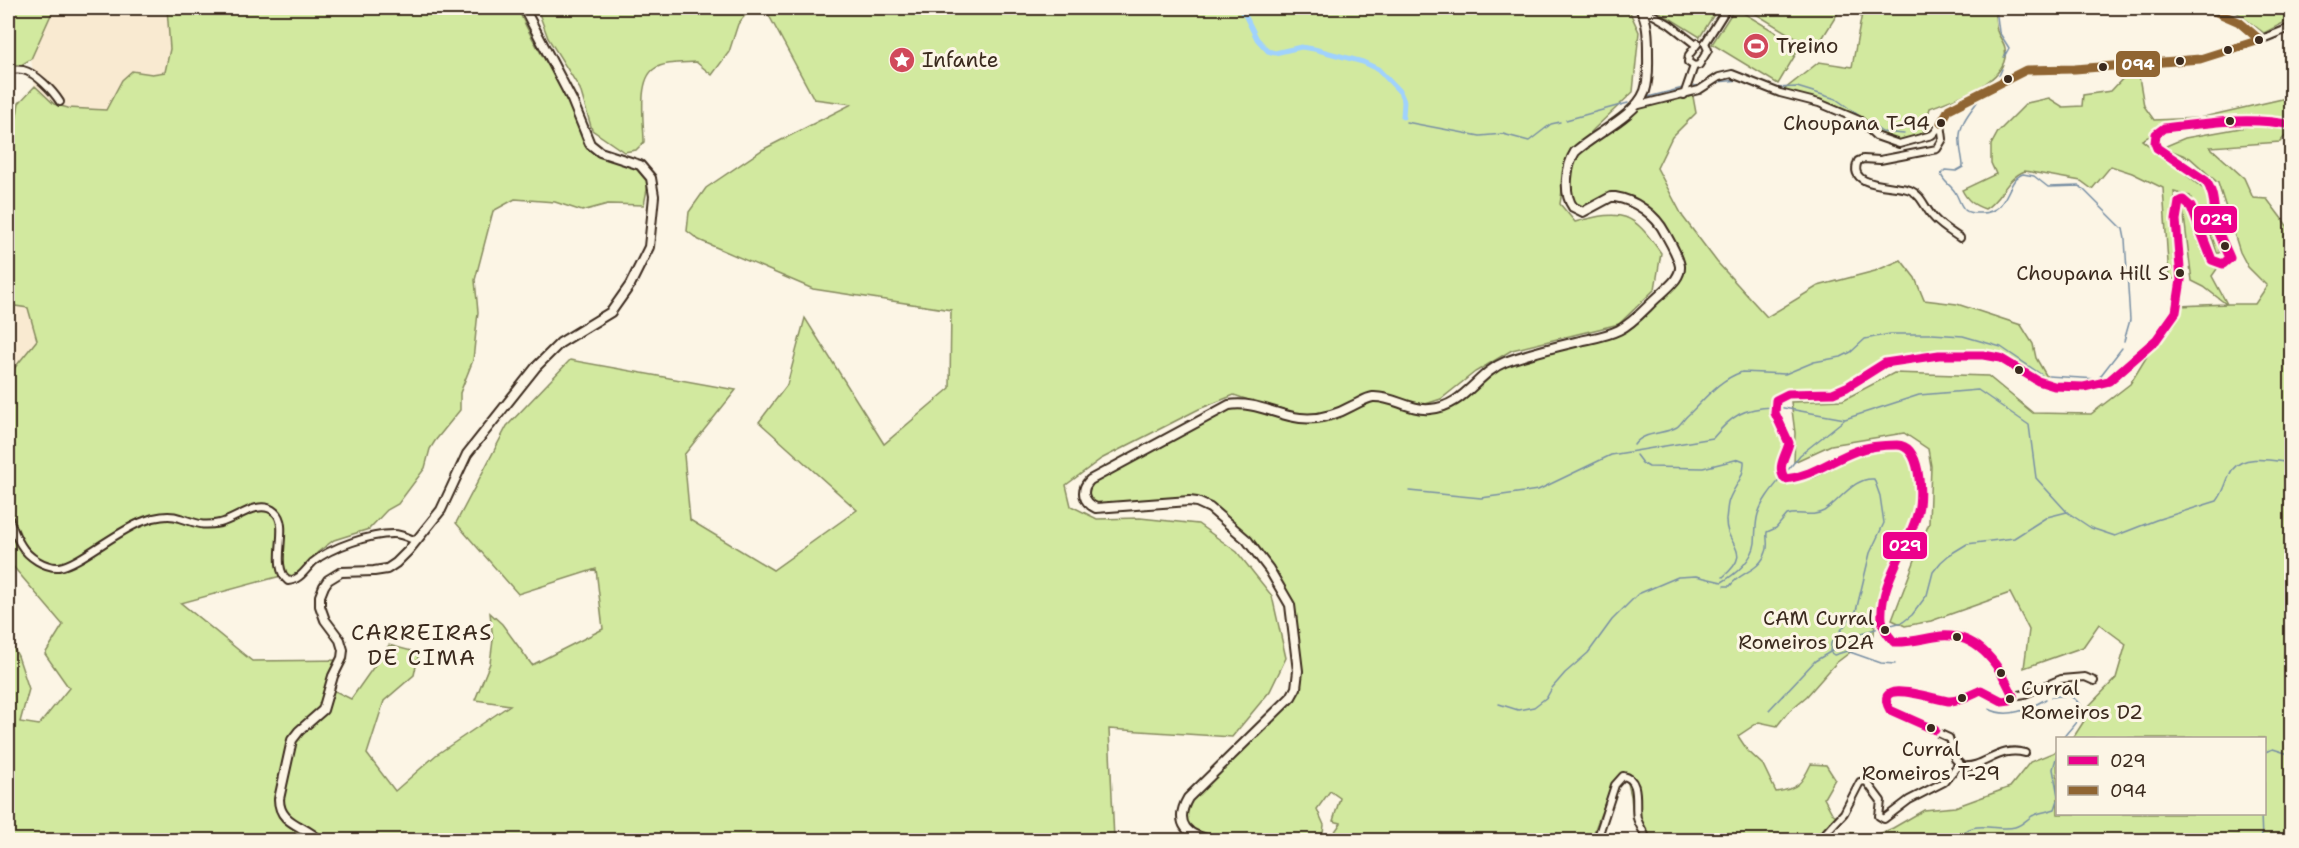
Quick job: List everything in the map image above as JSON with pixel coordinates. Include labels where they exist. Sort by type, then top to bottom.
[{"type":"main road","points":[[319,840],[284,817],[279,806],[279,799],[292,740],[323,710],[333,676],[342,658],[343,650],[340,640],[322,613],[320,601],[328,580],[342,572],[374,571],[392,566],[441,510],[467,454],[529,375],[560,343],[611,312],[644,262],[649,246],[654,196],[651,178],[640,165],[600,152],[590,144],[572,100],[524,8]]},
{"type":"main road","points":[[1214,840],[1194,836],[1182,822],[1181,812],[1188,798],[1291,697],[1296,688],[1298,671],[1290,605],[1282,587],[1256,550],[1204,504],[1189,501],[1096,508],[1086,501],[1083,492],[1085,487],[1090,480],[1229,405],[1250,404],[1298,417],[1311,418],[1334,415],[1371,398],[1380,398],[1421,409],[1440,408],[1470,390],[1481,376],[1500,365],[1546,349],[1605,335],[1629,324],[1677,278],[1680,267],[1678,259],[1661,224],[1642,208],[1615,197],[1583,212],[1573,207],[1568,197],[1568,171],[1570,160],[1575,152],[1635,106],[1646,89],[1647,25],[1640,8]]},
{"type":"street","points":[[1640,8],[1669,24],[1696,45]]},
{"type":"street","points":[[1705,43],[1727,8]]},
{"type":"street","points":[[2207,8],[2239,22],[2260,40]]},
{"type":"street","points":[[1635,106],[1684,95],[1699,90],[1719,77],[1732,74],[1780,93],[1819,103],[1859,120],[1876,136],[1899,144],[1932,135],[1949,110],[2026,70],[2075,69],[2200,59],[2290,29]]},
{"type":"street","points":[[1694,66],[1689,63],[1688,58],[1696,45],[1701,42],[1705,43]]},
{"type":"street","points":[[1684,95],[1694,66],[1701,63],[1708,50],[1705,43]]},
{"type":"street","points":[[8,70],[24,70],[33,75],[54,93],[60,102]]},
{"type":"street","points":[[2013,696],[1985,652],[1973,643],[1945,636],[1894,642],[1882,628],[1889,579],[1911,532],[1919,508],[1914,455],[1902,445],[1872,447],[1846,456],[1824,470],[1784,478],[1779,470],[1789,443],[1775,413],[1774,403],[1781,395],[1833,393],[1885,363],[1929,356],[2004,358],[2036,380],[2052,386],[2090,388],[2109,381],[2157,337],[2175,314],[2181,278],[2176,216],[2176,207],[2179,202],[2183,200],[2191,207],[2212,260],[2223,264],[2229,258],[2216,226],[2213,192],[2210,186],[2157,148],[2156,134],[2164,128],[2245,120],[2272,120],[2292,126]]},
{"type":"street","points":[[1941,123],[1943,139],[1937,149],[1880,159],[1863,159],[1858,161],[1856,168],[1858,175],[1864,181],[1908,189],[1916,194],[1928,212],[1960,238]]},
{"type":"street","points":[[8,516],[21,546],[33,558],[59,567],[70,563],[121,530],[144,520],[179,517],[191,523],[207,525],[222,522],[257,507],[266,507],[280,519],[280,568],[282,576],[288,581],[296,580],[314,562],[330,551],[368,538],[395,534],[416,541]]},
{"type":"street","points":[[2025,753],[2012,750],[1970,766],[1959,764],[1955,759],[1949,738],[1896,713],[1887,706],[1886,699],[1889,694],[1897,691],[1949,701],[1958,700],[1974,692],[1985,691],[2002,701],[2010,700],[2013,696],[2025,694],[2061,678],[2085,677],[2094,681]]},
{"type":"street","points":[[1819,840],[1844,813],[1860,782],[1866,781],[1881,801],[1879,816],[1884,819],[1909,800],[1944,782],[1959,764]]},
{"type":"street","points":[[1597,840],[1615,785],[1623,776],[1633,782],[1636,794],[1636,817],[1647,840]]},
{"type":"shaded area","points":[[54,8],[167,8],[170,49],[165,72],[122,80],[106,110],[68,108],[54,104],[35,86],[31,59]]},
{"type":"shaded area","points":[[8,302],[9,305],[28,308],[37,340],[8,376]]},
{"type":"green space","points":[[8,8],[54,8],[31,59],[18,67],[8,63]]},
{"type":"green space","points":[[167,8],[518,8],[571,106],[587,149],[638,168],[649,179],[644,205],[608,204],[582,211],[555,202],[515,199],[493,211],[475,280],[478,312],[473,360],[460,393],[460,410],[435,441],[430,449],[425,468],[398,504],[387,510],[369,529],[334,540],[318,552],[294,577],[288,574],[181,603],[252,661],[347,660],[329,688],[351,699],[389,645],[419,653],[414,675],[384,701],[367,754],[395,791],[436,755],[510,705],[475,700],[490,663],[493,640],[490,613],[502,624],[532,665],[603,629],[596,569],[518,594],[456,523],[507,426],[570,360],[736,390],[684,455],[690,520],[773,570],[857,510],[759,422],[787,385],[805,318],[884,444],[950,388],[951,310],[813,289],[699,240],[687,231],[689,212],[706,188],[762,150],[852,104],[814,99],[766,10],[762,8],[1628,8],[1639,32],[1633,92],[1567,158],[1560,204],[1575,222],[1616,215],[1626,217],[1642,229],[1661,253],[1655,289],[1619,324],[1512,350],[1475,372],[1441,399],[1416,407],[1440,408],[1494,367],[1605,335],[1629,324],[1662,293],[1680,266],[1661,224],[1619,197],[1591,210],[1573,207],[1568,171],[1582,146],[1621,114],[1635,106],[1692,91],[1696,113],[1672,137],[1657,168],[1683,217],[1717,262],[1767,317],[1818,286],[1875,271],[1901,260],[1915,278],[1924,300],[1957,304],[2021,325],[2033,344],[2036,358],[2047,377],[2041,383],[2018,367],[1993,356],[1928,356],[1885,363],[1833,393],[1788,394],[1774,403],[1789,441],[1783,469],[1786,483],[1808,480],[1857,456],[1875,450],[1901,448],[1913,458],[1915,473],[1915,511],[1904,542],[1884,585],[1875,620],[1874,634],[1836,663],[1777,726],[1759,722],[1738,736],[1748,751],[1763,765],[1776,792],[1798,784],[1811,764],[1826,765],[1835,779],[1824,798],[1832,813],[1838,817],[1817,840],[1642,840],[1633,818],[1627,779],[1617,778],[1611,787],[1591,840],[1329,840],[1341,823],[1333,821],[1340,798],[1330,791],[1317,809],[1324,825],[1322,840],[1199,838],[1182,822],[1188,798],[1280,709],[1297,679],[1293,624],[1282,587],[1256,550],[1197,502],[1103,508],[1086,501],[1090,480],[1229,405],[1299,417],[1234,395],[1199,409],[1101,459],[1066,485],[1071,506],[1097,519],[1140,518],[1198,524],[1237,552],[1272,596],[1286,658],[1270,691],[1232,737],[1109,729],[1114,840],[8,840],[8,638],[18,656],[29,689],[20,722],[39,725],[69,688],[45,654],[63,625],[11,564],[8,564],[8,421],[10,419],[8,376],[37,340],[28,308],[9,305],[8,302],[8,138],[16,121],[19,103],[35,86],[54,104],[68,108],[106,110],[122,80],[132,71],[152,74],[165,72],[170,49]]},
{"type":"green space","points":[[537,8],[751,8],[738,24],[729,52],[712,75],[696,62],[674,63],[654,69],[645,83],[643,92],[644,142],[636,150],[624,152],[592,130],[580,89],[548,38]]},
{"type":"green space","points":[[1653,8],[1718,8],[1700,37]]},
{"type":"green space","name":"Treino","points":[[1735,8],[1800,47],[1778,84],[1712,44]]},
{"type":"green space","points":[[1746,8],[1841,8],[1815,50]]},
{"type":"green space","points":[[1863,8],[1995,8],[1997,31],[2005,48],[2004,60],[1999,71],[1990,80],[1966,94],[1930,108],[1921,139],[1899,144],[1876,136],[1819,103],[1780,93],[1819,62],[1852,67]]},
{"type":"green space","points":[[2231,8],[2291,8],[2291,19],[2264,33]]},
{"type":"green space","points":[[2138,71],[2144,106],[2154,120],[2199,118],[2291,97],[2291,119],[2255,115],[2231,118],[2168,130],[2142,140],[2206,191],[2220,253],[2217,253],[2213,240],[2190,196],[2174,192],[2180,273],[2174,279],[2169,278],[2163,188],[2111,166],[2092,189],[2081,181],[2025,171],[2018,174],[1985,209],[1966,197],[1962,190],[1996,174],[1991,163],[1991,145],[1998,132],[2027,103],[2049,98],[2063,107],[2082,106],[2083,95],[2111,91],[2128,73]]},
{"type":"green space","points":[[2252,126],[2285,129],[2291,133],[2291,138],[2286,135],[2280,142],[2210,147],[2244,178],[2253,198],[2267,199],[2288,227],[2285,238],[2291,254],[2291,840],[1838,840],[1849,832],[1872,837],[1924,810],[1955,807],[2010,787],[2030,762],[2056,751],[2056,815],[2266,815],[2266,737],[2074,737],[2084,721],[2083,712],[2116,678],[2126,644],[2099,624],[2083,647],[2024,668],[2029,630],[2010,593],[1931,621],[1905,626],[1892,620],[1929,523],[1931,466],[1928,449],[1904,433],[1831,445],[1794,462],[1795,433],[1791,402],[1843,400],[1894,373],[1988,376],[2033,413],[2091,414],[2130,384],[2178,306],[2226,304],[2192,281],[2183,208],[2192,215],[2205,250],[2217,269],[2212,276],[2227,304],[2255,304],[2267,286],[2248,267],[2240,252],[2218,183],[2190,158],[2166,146],[2185,138]]},
{"type":"waterway","points":[[1238,8],[1245,15],[1257,39],[1268,51],[1275,53],[1301,47],[1314,49],[1363,62],[1378,69],[1400,92],[1404,101],[1403,117]]},
{"type":"waterway","points":[[1996,8],[1999,32],[2009,48],[2004,57]]},
{"type":"waterway","points":[[1998,78],[2002,69]]},
{"type":"waterway","points":[[1716,82],[1741,80]]},
{"type":"waterway","points":[[1694,86],[1702,85]]},
{"type":"waterway","points":[[1774,88],[1797,87],[1836,99],[1882,132],[1904,134]]},
{"type":"waterway","points":[[1644,98],[1683,88]]},
{"type":"waterway","points":[[1983,94],[1961,128],[1960,145],[1963,167],[1956,171],[1945,170],[1941,174],[1942,177],[1955,192],[1963,208],[1974,213],[1990,212],[1997,208],[2017,177],[2023,174],[2034,176],[2048,187],[2080,186],[2123,229],[2130,320],[2124,341]]},
{"type":"waterway","points":[[1566,120],[1628,103]]},
{"type":"waterway","points":[[1406,122],[1480,136],[1503,134],[1529,141],[1551,124],[1560,122]]},
{"type":"waterway","points":[[1634,445],[1643,437],[1677,427],[1712,391],[1726,380],[1742,372],[1785,374],[1814,362],[1841,357],[1851,352],[1865,339],[1890,334],[1963,336],[2001,347],[2042,375]]},
{"type":"waterway","points":[[2048,376],[2098,379],[2122,348]]},
{"type":"waterway","points":[[1778,407],[1845,419],[1919,395],[1978,390],[2029,425],[2036,478],[2067,512]]},
{"type":"waterway","points":[[1409,491],[1481,498],[1538,490],[1611,455],[1713,438],[1739,414],[1754,409],[1773,407]]},
{"type":"waterway","points":[[1784,475],[1800,455],[1844,420]]},
{"type":"waterway","points":[[1636,455],[1642,463],[1649,467],[1703,468],[1739,459],[1744,461],[1741,477],[1728,502],[1726,519],[1727,528],[1738,554],[1737,560],[1723,577]]},
{"type":"waterway","points":[[1887,626],[1903,622],[1912,615],[1927,595],[1933,572],[1949,555],[1967,544],[2014,538],[2047,517],[2067,512],[2091,528],[2115,536],[2156,520],[2217,501],[2232,470],[2244,461],[2260,459],[2292,463]]},
{"type":"waterway","points":[[1499,704],[1518,710],[1534,707],[1547,697],[1565,673],[1588,653],[1612,620],[1638,594],[1678,577],[1696,576],[1722,582],[1733,575],[1743,566],[1754,549],[1756,521],[1760,509],[1781,478]]},
{"type":"waterway","points":[[1724,586],[1730,586],[1759,563],[1767,550],[1767,532],[1776,528],[1787,515],[1824,511],[1860,482],[1874,479],[1880,496],[1884,523],[1870,553],[1856,611],[1831,643],[1830,651]]},
{"type":"waterway","points":[[1769,710],[1815,661],[1862,633],[1882,627]]},
{"type":"waterway","points":[[1831,653],[1834,655],[1847,651],[1881,663],[1895,664]]},
{"type":"waterway","points":[[2051,697],[2069,695],[2080,706],[2080,717],[2064,737]]},
{"type":"waterway","points":[[1989,709],[2004,713],[2018,712],[2046,699]]},
{"type":"waterway","points":[[2266,752],[2273,749],[2292,755]]},
{"type":"waterway","points":[[2056,758],[2053,769],[2056,785]]},
{"type":"waterway","points":[[1959,840],[1969,829],[2017,826],[2035,815],[2055,809],[2056,806]]},
{"type":"waterway","points":[[2261,815],[2262,840]]},
{"type":"transit line","name":"094","points":[[2207,8],[2239,22],[2260,40]]},
{"type":"transit line","name":"094","points":[[1941,123],[1949,109],[2026,70],[2075,69],[2200,59],[2260,40]]},
{"type":"transit line","name":"029","points":[[2013,696],[1994,663],[1977,646],[1966,640],[1954,636],[1941,636],[1894,642],[1884,629],[1882,605],[1885,592],[1918,511],[1920,494],[1918,472],[1911,453],[1905,447],[1897,445],[1866,448],[1804,475],[1785,479],[1781,470],[1789,443],[1775,413],[1776,400],[1788,394],[1833,393],[1885,363],[1939,355],[1983,355],[2000,358],[2038,381],[2054,386],[2084,387],[2109,381],[2156,340],[2176,312],[2181,280],[2176,220],[2179,202],[2183,200],[2191,207],[2212,260],[2223,264],[2230,258],[2218,231],[2209,186],[2206,181],[2157,148],[2156,134],[2164,128],[2228,121],[2260,121],[2292,125]]},
{"type":"transit line","name":"029","points":[[1935,730],[1890,710],[1886,700],[1889,694],[1908,692],[1950,701],[1962,699],[1981,690],[2002,701],[2010,700],[2013,696]]},
{"type":"place","name":"Treino","points":[[1756,46]]},
{"type":"place","name":"Infante","points":[[902,60]]},
{"type":"place","name":"Choupana T-94","points":[[1941,123]]},
{"type":"place","name":"Choupana Hill S","points":[[2180,273]]},
{"type":"place","name":"CAM Curral Romeiros D2A","points":[[1885,630]]},
{"type":"place","name":"Curral Romeiros D2","points":[[2010,699]]},
{"type":"place","name":"Curral Romeiros T-29","points":[[1931,728]]},
{"type":"district","name":"CARREIRAS DE CIMA","points":[[422,644]]}]
